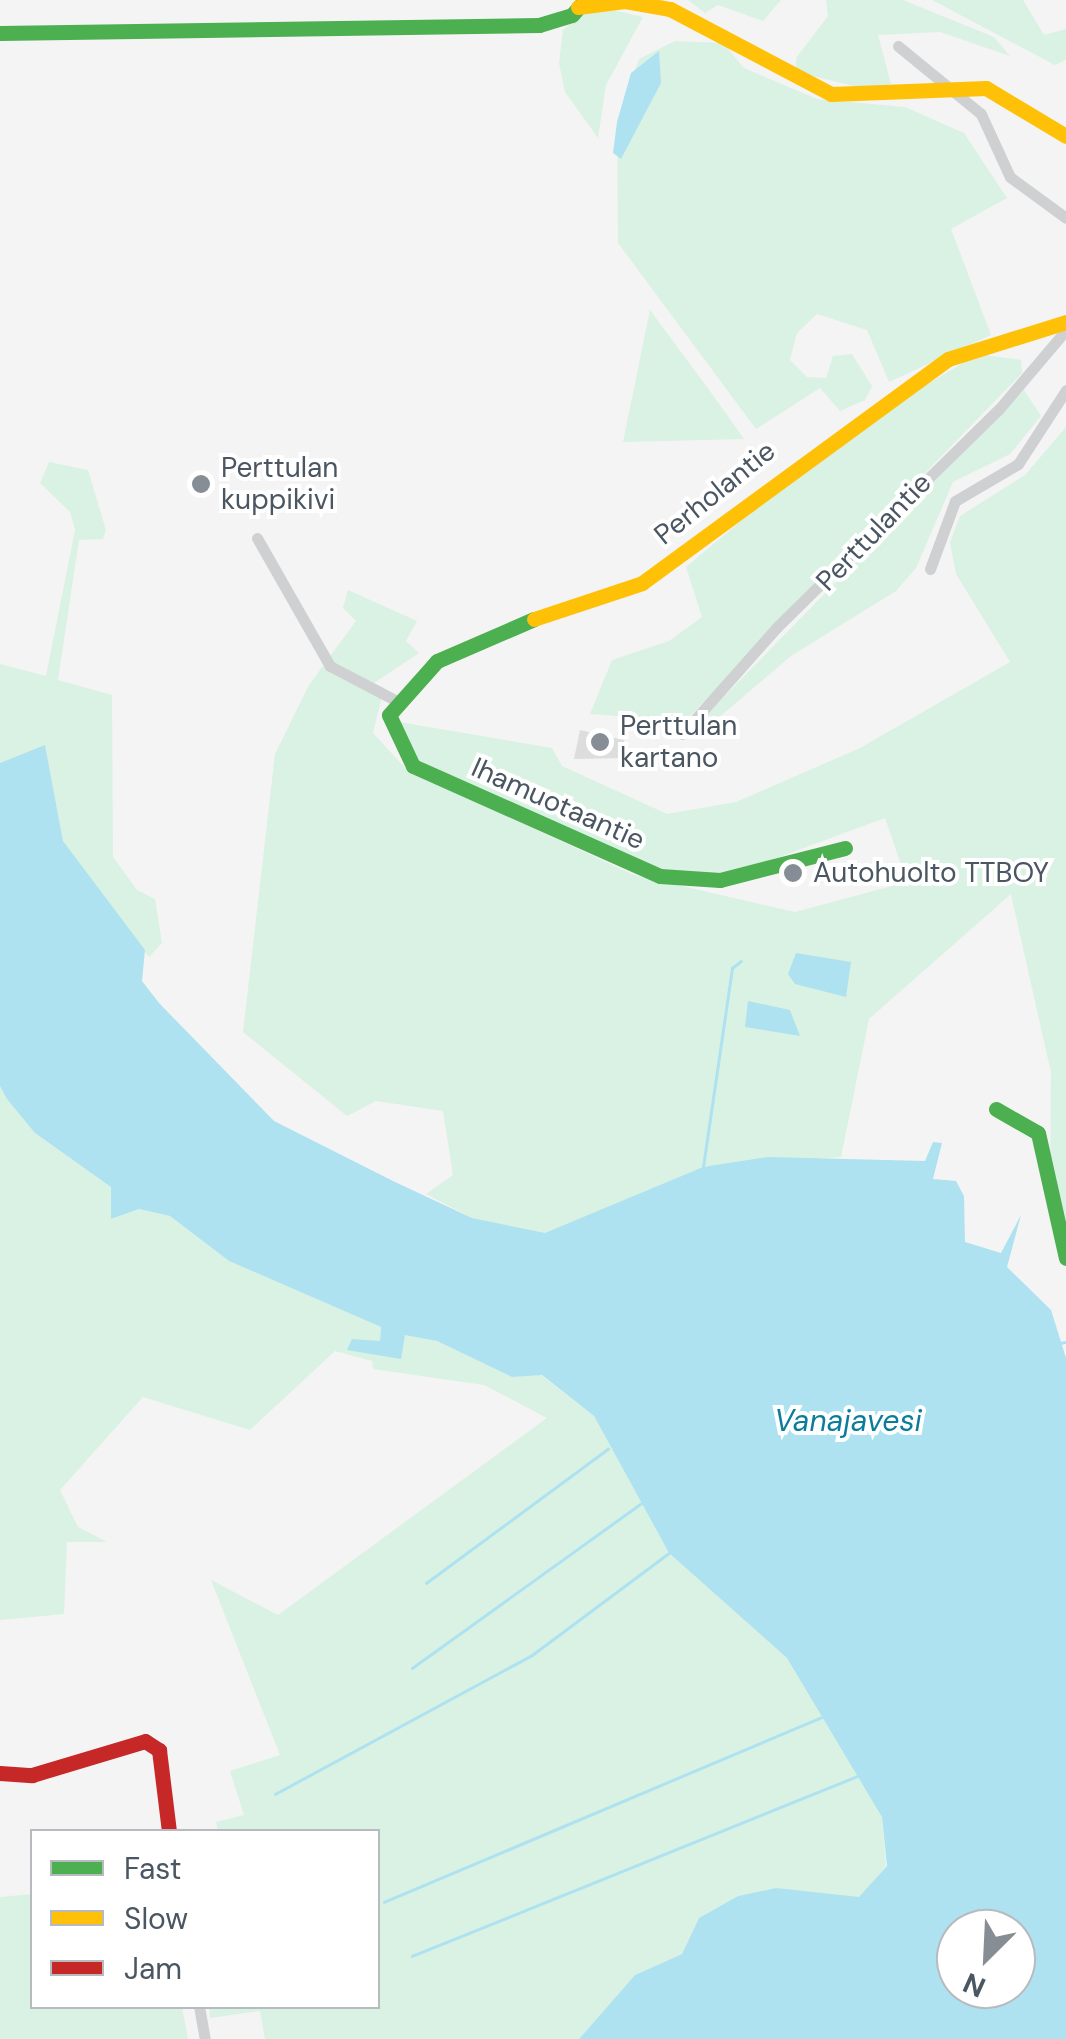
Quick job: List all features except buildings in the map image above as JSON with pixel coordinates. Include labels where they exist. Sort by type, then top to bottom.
[{"type":"street","points":[[0,33],[539,26],[582,4],[624,1],[688,15],[831,94],[986,88],[1066,136]]},
{"type":"street","points":[[898,46],[988,124],[1010,178],[1066,218]]},
{"type":"street","name":"Perttulantie","points":[[682,734],[1044,356],[1066,326]]},
{"type":"street","name":"Perholantie","points":[[395,700],[437,661],[493,632],[642,583],[808,450],[939,364],[1066,326]]},
{"type":"street","name":"Perttulantie","points":[[930,568],[955,501],[1018,464],[1066,390]]},
{"type":"street","points":[[257,538],[330,666],[395,700]]},
{"type":"street","name":"Ihamuotaantie","points":[[395,700],[392,729],[404,756],[430,776],[660,876],[720,880],[844,848]]},
{"type":"street","points":[[996,1109],[1038,1133],[1066,1258]]},
{"type":"street","points":[[0,1773],[32,1775],[145,1741],[159,1750],[169,1829]]},
{"type":"street","points":[[200,2009],[205,2039]]},
{"type":"green space","points":[[688,0],[781,0],[763,21],[718,5],[705,13]]},
{"type":"green space","points":[[826,0],[903,0],[994,37],[1010,56],[940,32],[878,35],[891,84],[866,89],[796,72],[796,58],[828,16]]},
{"type":"green space","points":[[932,0],[1023,0],[1044,35],[1066,29],[1066,60],[1055,65]]},
{"type":"green space","points":[[609,9],[643,17],[606,85],[598,138],[565,92],[559,63],[563,30],[584,12]]},
{"type":"green space","points":[[675,41],[723,43],[744,68],[817,99],[905,107],[964,133],[1007,198],[951,229],[991,335],[889,382],[867,330],[817,314],[797,333],[790,360],[807,377],[826,378],[833,356],[852,354],[872,386],[865,400],[840,411],[820,388],[756,429],[618,243],[617,122],[639,59]]},
{"type":"green space","points":[[650,310],[715,398],[744,439],[623,442]]},
{"type":"green space","points":[[978,354],[1021,360],[1022,373],[685,721],[590,714],[612,660],[669,641],[702,617],[686,567],[850,430]]},
{"type":"green space","points":[[1024,390],[1041,416],[1010,454],[953,482],[916,568],[896,591],[791,656],[717,719],[705,716]]},
{"type":"green space","points":[[1066,427],[1066,1228],[1050,1190],[1051,1073],[1011,894],[869,1019],[841,1157],[703,1167],[545,1234],[472,1218],[426,1194],[453,1175],[443,1111],[376,1101],[347,1116],[243,1032],[275,754],[309,685],[356,621],[343,608],[348,590],[417,621],[406,641],[419,653],[374,683],[384,688],[373,733],[407,770],[634,875],[795,912],[907,882],[885,818],[742,871],[699,877],[665,870],[431,771],[414,757],[399,722],[552,748],[562,766],[667,814],[736,802],[860,748],[1010,662],[956,574],[950,542],[960,516],[1025,475]]},
{"type":"green space","points":[[49,462],[88,470],[106,530],[103,539],[79,540],[58,680],[112,695],[113,857],[137,890],[155,899],[162,943],[149,957],[63,841],[45,746],[0,763],[0,664],[46,676],[75,530],[70,512],[40,483]]},
{"type":"green space","points":[[0,1086],[35,1133],[112,1187],[111,1219],[139,1209],[170,1216],[229,1261],[381,1327],[380,1341],[350,1351],[399,1347],[405,1334],[437,1341],[512,1377],[541,1375],[594,1416],[669,1553],[787,1658],[827,1715],[882,1817],[886,1866],[859,1897],[841,1899],[776,1888],[738,1896],[699,1918],[682,1954],[635,1975],[579,2039],[265,2039],[260,2011],[210,2018],[209,2009],[380,2009],[380,1829],[218,1829],[216,1822],[244,1815],[230,1771],[280,1755],[211,1580],[278,1615],[547,1418],[484,1385],[373,1369],[372,1361],[335,1351],[250,1430],[143,1397],[60,1490],[78,1527],[107,1542],[67,1542],[64,1614],[0,1620]]},
{"type":"green space","points":[[30,1894],[30,2009],[182,2009],[188,2039],[0,2039],[0,1897]]},
{"type":"water","points":[[659,51],[661,83],[621,159],[613,153],[631,73]]},
{"type":"water","name":"Vanajavesi","points":[[45,745],[63,841],[145,950],[142,981],[159,1003],[274,1121],[472,1218],[545,1233],[703,1167],[768,1157],[925,1161],[933,1142],[942,1143],[933,1179],[956,1181],[964,1196],[965,1242],[1001,1253],[1021,1215],[1007,1267],[1051,1310],[1066,1358],[1066,2039],[579,2039],[635,1975],[682,1954],[699,1918],[738,1896],[776,1888],[859,1897],[887,1866],[882,1817],[787,1658],[669,1553],[594,1416],[542,1375],[512,1377],[437,1341],[405,1335],[401,1359],[347,1350],[352,1339],[380,1341],[381,1327],[229,1261],[170,1216],[139,1209],[111,1219],[111,1187],[35,1133],[0,1086],[0,763]]},
{"type":"water","points":[[796,953],[851,962],[846,997],[795,984],[788,974]]},
{"type":"water","points":[[748,1001],[790,1010],[800,1036],[745,1027]]},
{"type":"waterway","points":[[703,1167],[732,968],[741,961]]},
{"type":"waterway","points":[[1059,1343],[1066,1342]]},
{"type":"waterway","points":[[426,1583],[608,1449]]},
{"type":"waterway","points":[[412,1668],[644,1501]]},
{"type":"waterway","points":[[275,1794],[532,1655],[669,1553]]},
{"type":"waterway","points":[[384,1902],[827,1715]]},
{"type":"waterway","points":[[412,1956],[859,1775]]},
{"type":"traffic: fast","points":[[0,33],[539,25],[572,15],[585,0]]},
{"type":"traffic: fast","points":[[534,619],[437,661],[389,715],[413,766],[660,876],[720,880],[845,848]]},
{"type":"traffic: fast","points":[[996,1109],[1038,1133],[1066,1258]]},
{"type":"traffic: slow","points":[[578,7],[625,1],[670,9],[831,94],[986,88],[1066,136]]},
{"type":"traffic: slow","points":[[534,619],[642,583],[948,359],[1066,322]]},
{"type":"traffic: jam","points":[[0,1773],[32,1775],[145,1741],[159,1750],[169,1829]]},
{"type":"place","name":"Perttulan kuppikivi","points":[[201,484]]},
{"type":"place","name":"Perttulan kartano","points":[[600,742]]},
{"type":"place","name":"Autohuolto TTBOY","points":[[793,873]]}]
